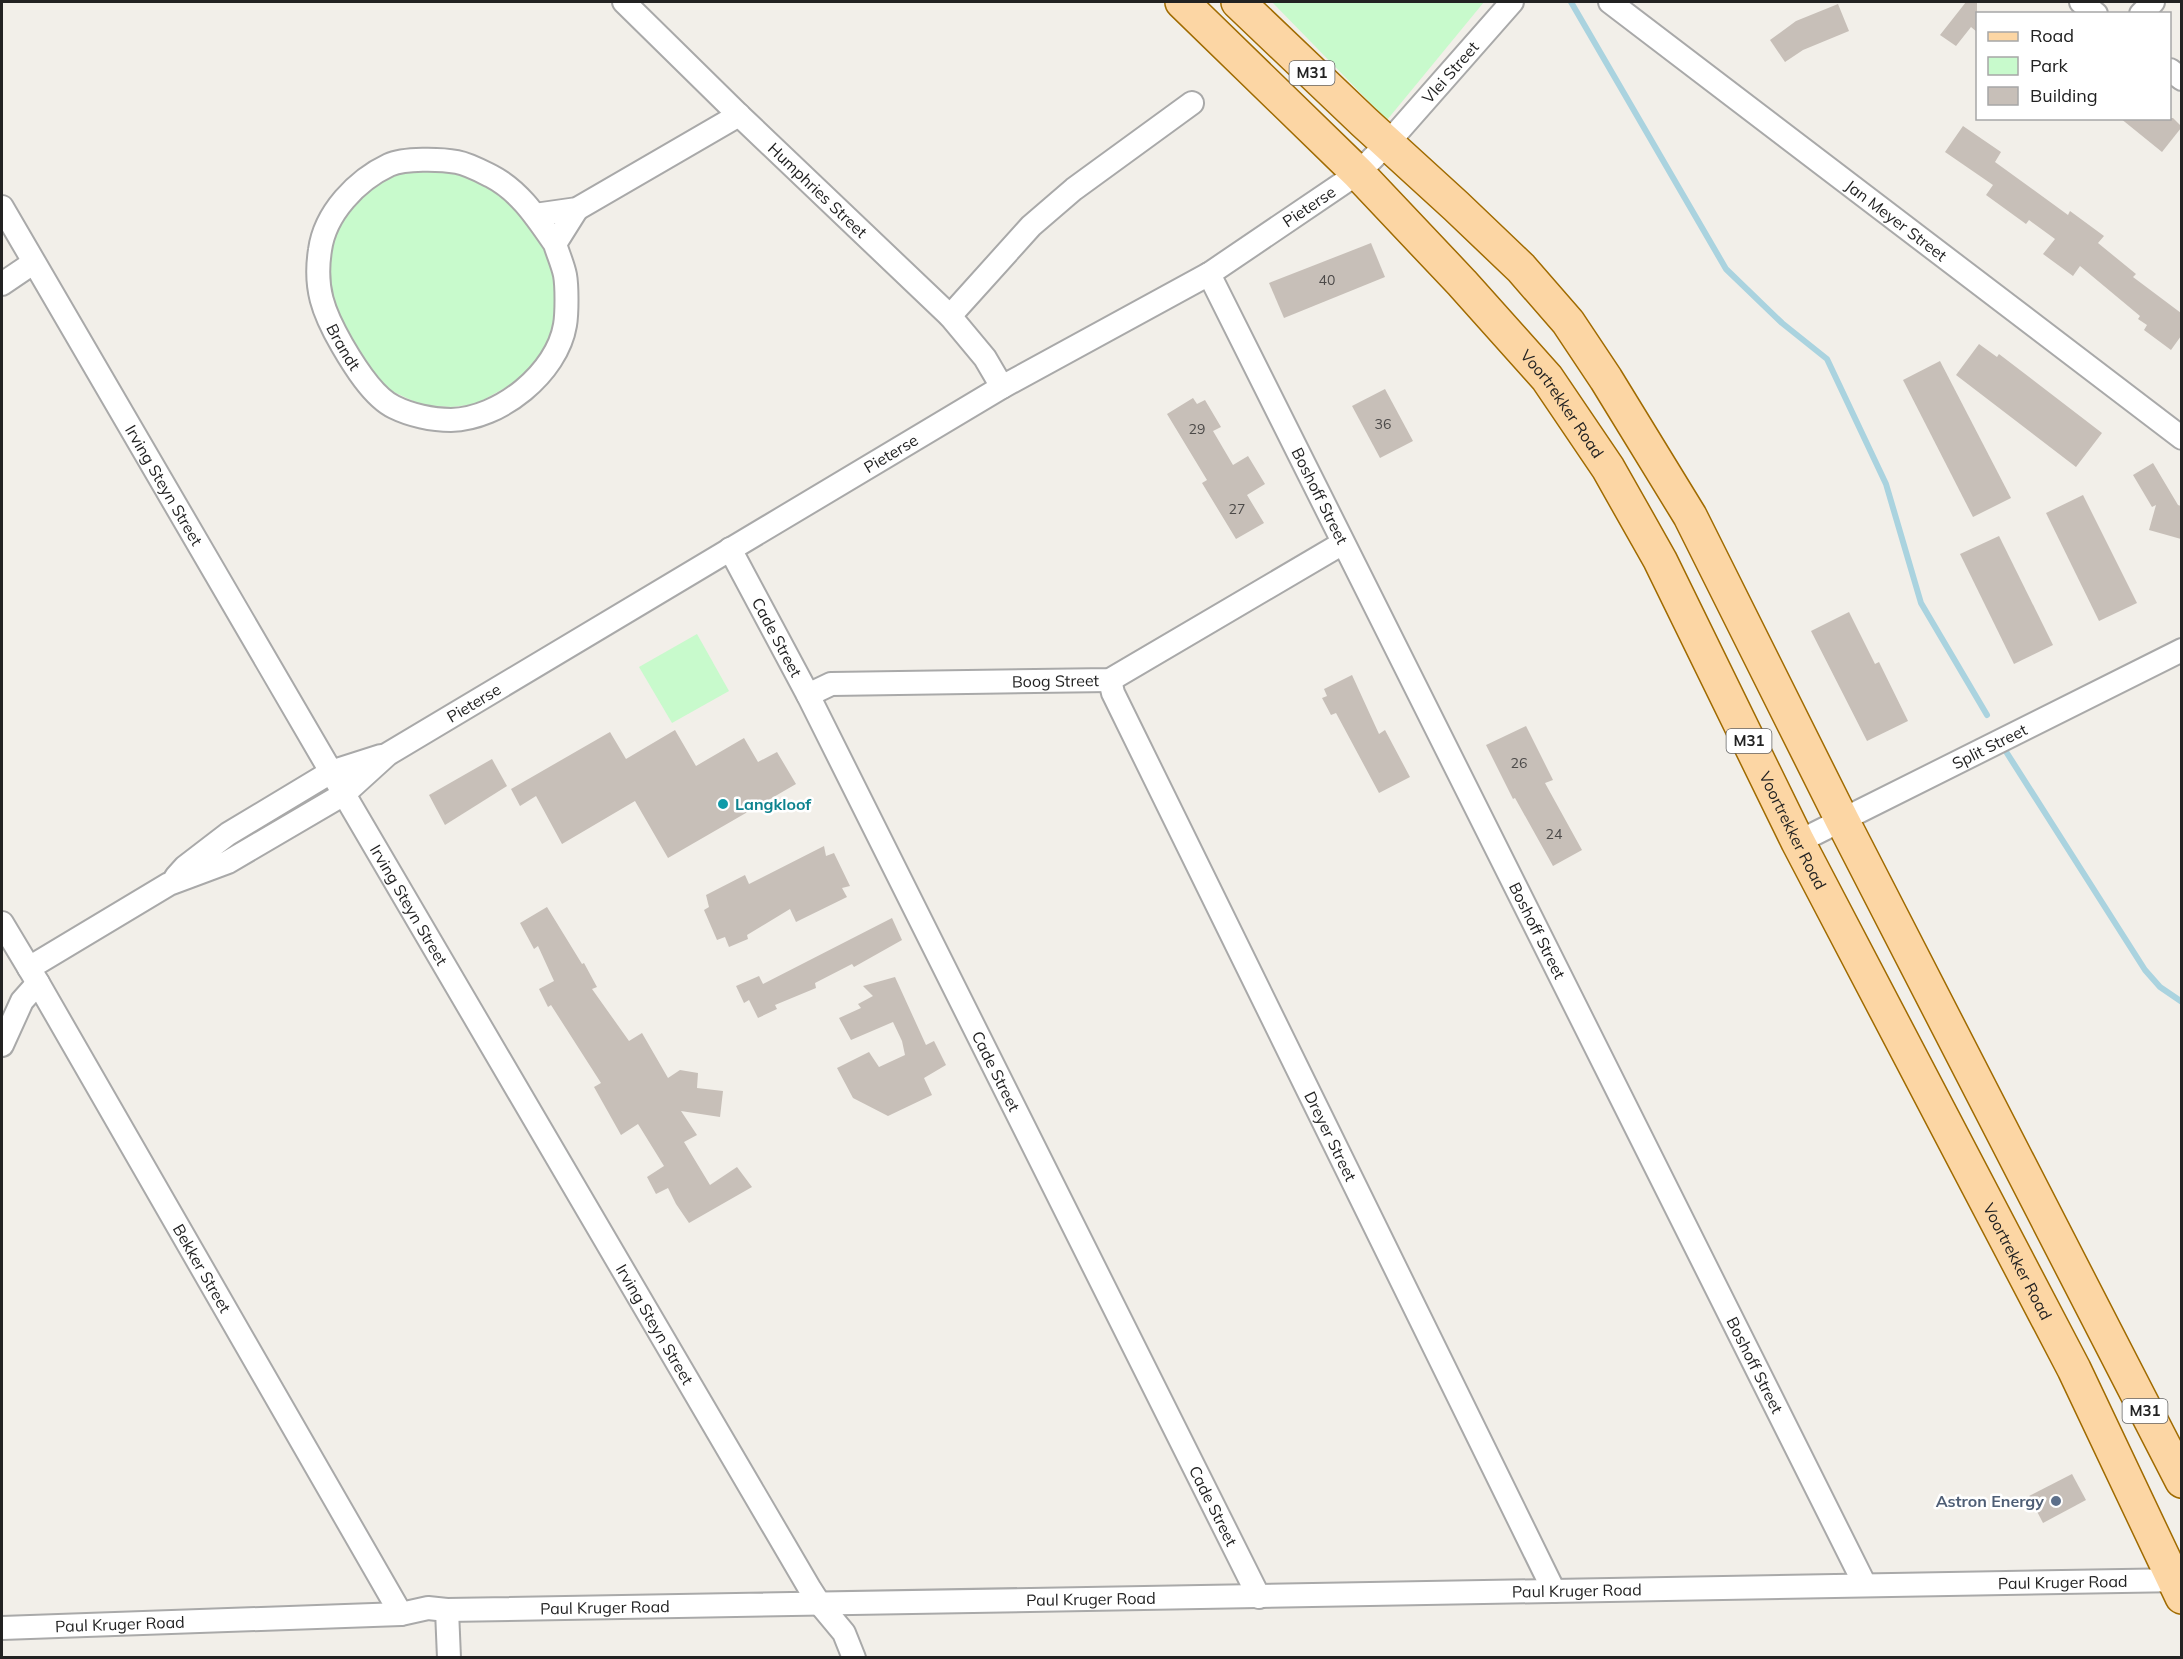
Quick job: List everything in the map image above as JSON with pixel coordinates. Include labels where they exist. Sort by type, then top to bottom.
[{"type":"main road","name":"Voortrekker Road","points":[[1182,2],[1358,173],[1462,283],[1547,378],[1608,468],[1660,560],[1798,842],[2074,1369],[2179,1586]]},
{"type":"main road","name":"M31","points":[[1238,2],[1521,268],[1568,322],[1606,379],[1690,516],[1842,820],[2181,1481]]},
{"type":"street","name":"Humphries Street","points":[[624,2],[739,116],[950,316],[986,358],[1002,387]]},
{"type":"street","name":"Vlei Street","points":[[1387,144],[1512,2]]},
{"type":"street","name":"Jan Meyer Street","points":[[1610,2],[2181,438]]},
{"type":"street","points":[[2081,2],[2094,12]]},
{"type":"street","points":[[950,316],[1030,226],[1074,189],[1192,103]]},
{"type":"street","points":[[535,215],[577,209],[739,116]]},
{"type":"street","name":"Pieterse","points":[[169,884],[228,862],[344,794],[388,754],[1002,387],[1209,274],[1358,173],[1387,144]]},
{"type":"street","name":"Brandt","points":[[418,160],[458,162],[492,176],[522,199],[555,244],[565,276],[565,325],[554,358],[533,383],[509,400],[483,413],[452,420],[422,417],[392,406],[369,386],[347,354],[329,322],[320,298],[317,269],[321,240],[334,214],[353,189],[390,164],[418,160]]},
{"type":"street","name":"Irving Steyn Street","points":[[2,207],[819,1603],[844,1633],[854,1658]]},
{"type":"street","points":[[555,244],[577,209]]},
{"type":"street","points":[[2,284],[33,263]]},
{"type":"street","name":"Boshoff Street","points":[[1209,274],[1865,1585]]},
{"type":"street","name":"Boog Street","points":[[808,695],[831,684],[1110,680],[1343,543]]},
{"type":"street","name":"Cade Street","points":[[730,549],[808,695],[1259,1597]]},
{"type":"street","name":"Split Street","points":[[1798,842],[2181,650]]},
{"type":"street","name":"Dreyer Street","points":[[1110,680],[1113,693],[1554,1591]]},
{"type":"street","name":"Pieterse","points":[[33,976],[169,884],[185,867],[228,834],[331,772],[388,754]]},
{"type":"street","name":"Bekker Street","points":[[2,923],[400,1614]]},
{"type":"street","points":[[2,1045],[33,976]]},
{"type":"street","name":"Paul Kruger Road","points":[[2,1628],[400,1614],[428,1608],[447,1610],[1865,1585],[2179,1586]]},
{"type":"street","points":[[447,1610],[449,1658]]},
{"type":"green space","points":[[1272,2],[1484,2],[1387,120]]},
{"type":"green space","points":[[439,167],[489,184],[507,199],[542,243],[554,268],[556,316],[545,349],[526,376],[476,404],[452,407],[422,405],[387,389],[369,369],[339,322],[327,282],[334,228],[352,198],[393,174]]},
{"type":"green space","points":[[697,634],[729,691],[672,723],[639,667]]},
{"type":"building","points":[[1966,2],[1977,2],[1976,31],[1971,27],[1956,46],[1940,35]]},
{"type":"building","points":[[1838,4],[1849,31],[1803,50],[1785,62],[1770,40],[1796,21]]},
{"type":"building","points":[[2173,118],[2181,128],[2162,152],[2122,120],[2171,120]]},
{"type":"building","points":[[1963,126],[2001,152],[1995,162],[2068,215],[2070,211],[2104,236],[2098,243],[2136,274],[2133,277],[2181,313],[2181,336],[2171,350],[2144,330],[2147,325],[2138,319],[2140,316],[2080,266],[2073,276],[2043,254],[2055,239],[2029,220],[2026,224],[1986,195],[1993,185],[1945,152]]},
{"type":"building","points":[[1371,243],[1385,277],[1284,318],[1269,283]]},
{"type":"building","points":[[1979,344],[1997,357],[1999,354],[2102,433],[2076,467],[1956,375]]},
{"type":"building","points":[[1940,361],[2011,498],[1973,517],[1903,380]]},
{"type":"building","points":[[1385,389],[1413,441],[1380,458],[1352,406]]},
{"type":"building","points":[[1193,398],[1197,404],[1205,400],[1221,427],[1213,431],[1233,465],[1248,456],[1265,484],[1247,495],[1264,523],[1236,539],[1202,483],[1207,480],[1167,414]]},
{"type":"building","points":[[2153,463],[2178,505],[2181,506],[2181,539],[2149,530],[2156,505],[2152,507],[2133,475]]},
{"type":"building","points":[[2083,495],[2137,603],[2099,621],[2046,513]]},
{"type":"building","points":[[1999,536],[2053,645],[2014,664],[1960,554]]},
{"type":"building","points":[[1849,612],[1875,664],[1879,662],[1908,721],[1867,741],[1811,631]]},
{"type":"building","points":[[1352,675],[1379,734],[1385,730],[1410,777],[1379,793],[1336,713],[1331,715],[1322,698],[1327,696],[1324,689]]},
{"type":"building","points":[[1526,726],[1553,780],[1545,783],[1582,850],[1553,866],[1515,798],[1513,799],[1486,745]]},
{"type":"building","points":[[675,730],[696,766],[744,738],[758,762],[777,752],[796,784],[668,858],[635,801],[562,844],[536,796],[520,806],[511,789],[610,732],[626,759]]},
{"type":"building","points":[[492,759],[507,786],[445,825],[429,795]]},
{"type":"building","points":[[824,846],[826,856],[834,853],[850,886],[842,888],[847,897],[796,922],[790,909],[747,935],[748,939],[729,947],[725,937],[717,940],[704,910],[709,907],[706,895],[745,875],[749,884]]},
{"type":"building","points":[[547,907],[582,964],[584,963],[597,987],[592,989],[629,1041],[642,1033],[668,1078],[680,1070],[698,1073],[697,1088],[723,1091],[720,1117],[681,1111],[697,1135],[684,1142],[710,1185],[737,1167],[752,1187],[689,1223],[668,1188],[656,1194],[647,1177],[664,1166],[638,1124],[621,1135],[594,1087],[601,1083],[551,1005],[548,1007],[539,989],[554,981],[538,946],[534,949],[520,923]]},
{"type":"building","points":[[892,918],[902,940],[854,967],[852,964],[815,983],[816,988],[775,1005],[777,1009],[758,1018],[749,1000],[744,1003],[736,986],[759,976],[763,984]]},
{"type":"building","points":[[895,977],[926,1045],[934,1041],[946,1065],[924,1078],[932,1095],[888,1116],[853,1098],[837,1068],[869,1052],[879,1067],[905,1055],[902,1041],[893,1022],[851,1040],[839,1018],[861,1008],[858,1004],[873,996],[863,986]]},
{"type":"building","points":[[2072,1474],[2086,1500],[2043,1523],[2029,1496]]},
{"type":"waterway","points":[[1571,2],[1726,269],[1782,323],[1827,359],[1886,484],[1921,603],[1987,715]]},
{"type":"waterway","points":[[2005,750],[2145,970],[2160,987],[2182,1002]]},
{"type":"place","name":"Langkloof","points":[[723,804]]},
{"type":"place","name":"Astron Energy","points":[[2056,1501]]}]
